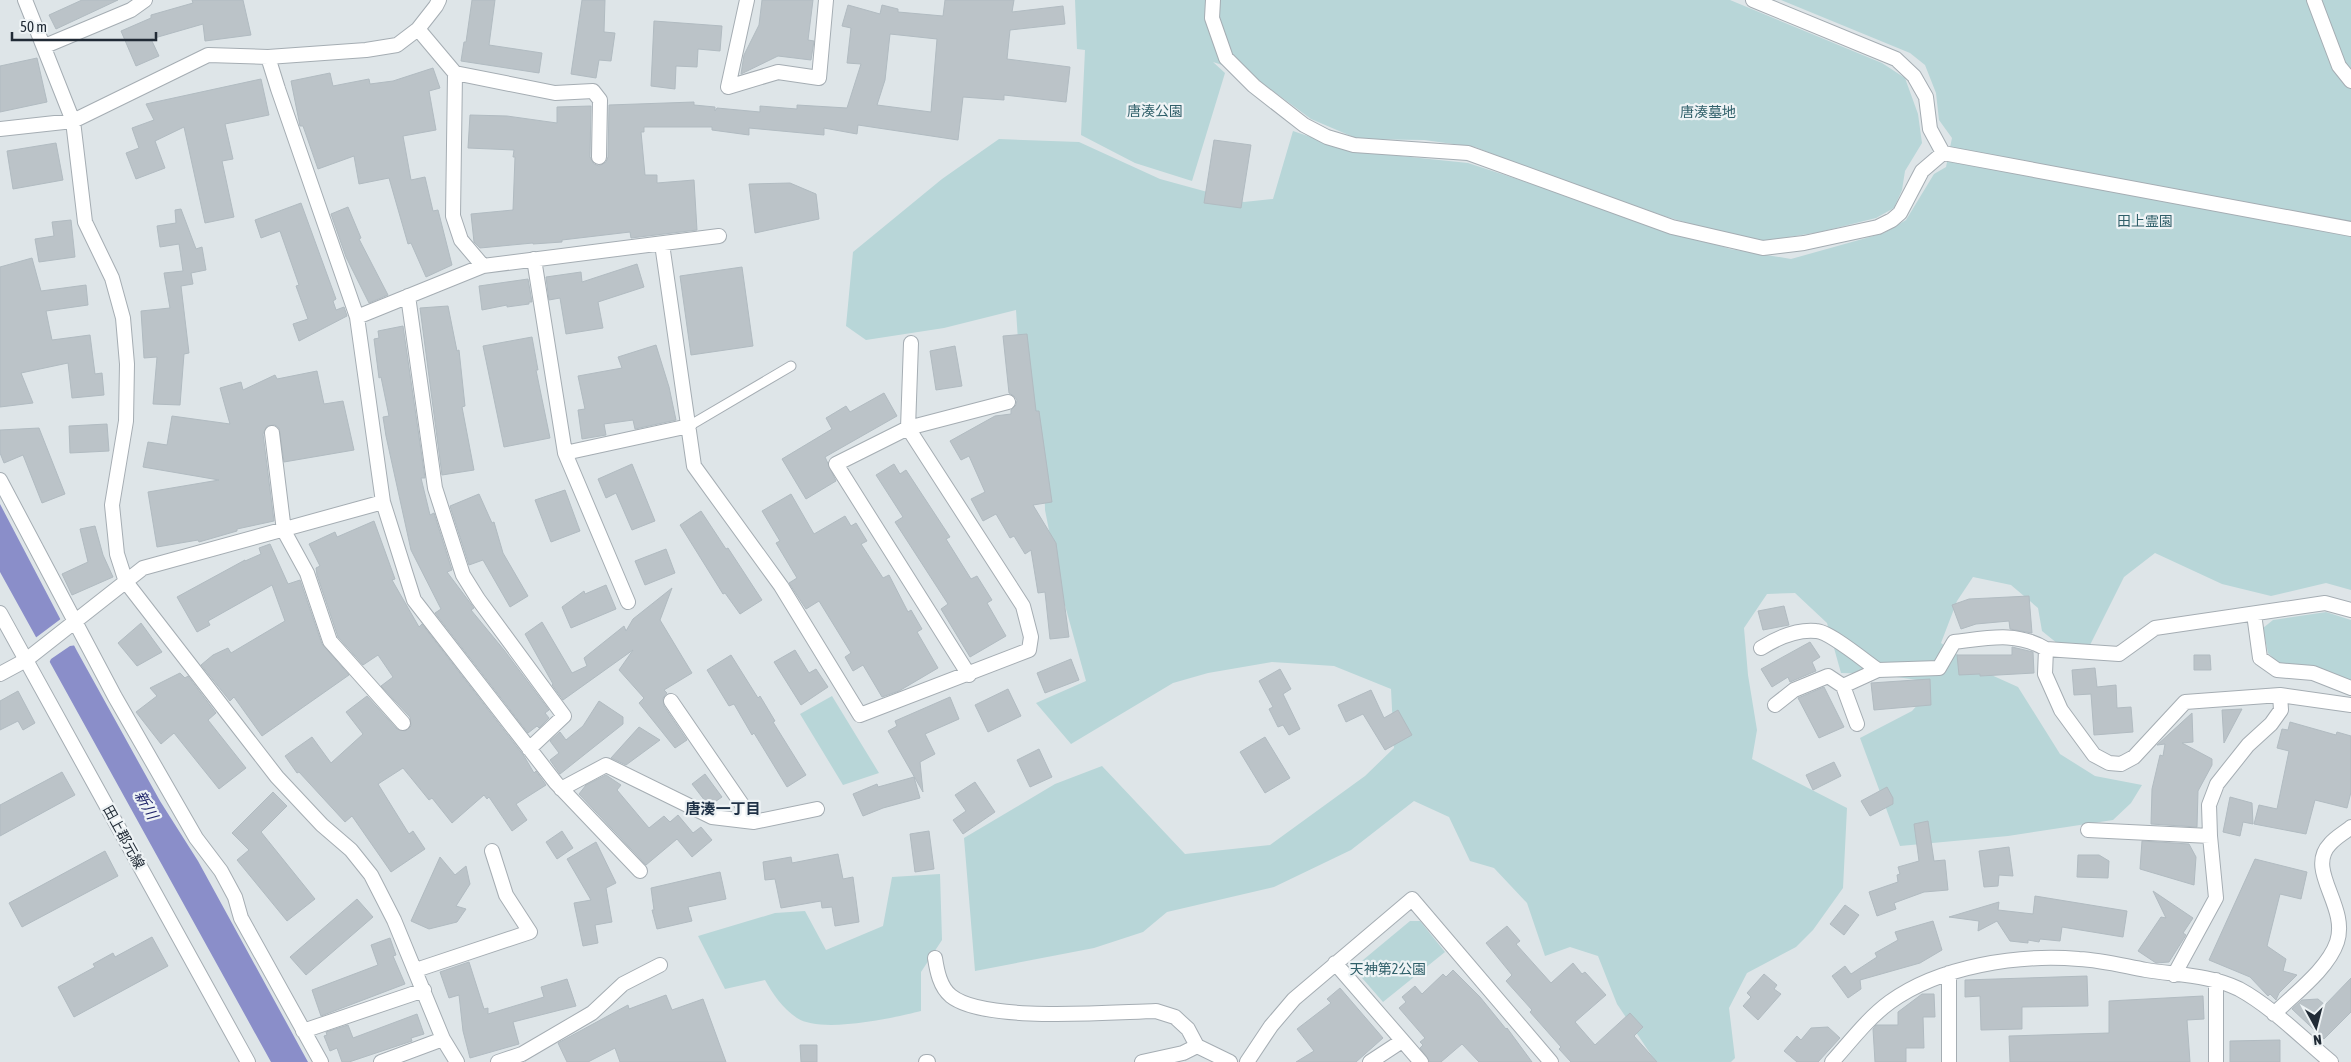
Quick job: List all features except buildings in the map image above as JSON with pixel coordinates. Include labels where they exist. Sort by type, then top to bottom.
[{"type":"street","points":[[26,0],[73,122],[85,222],[112,278],[123,318],[127,364],[126,421],[112,504],[117,554],[126,582],[277,777],[322,825],[352,850],[371,875],[416,970],[443,1038],[457,1062]]},
{"type":"street","points":[[45,46],[131,10],[146,0]]},
{"type":"street","points":[[0,129],[73,122],[208,55],[268,57],[366,50],[397,45],[418,29],[436,6],[438,0]]},
{"type":"street","points":[[747,0],[728,87],[778,72],[819,78],[826,0]]},
{"type":"street","points":[[1213,0],[1212,18],[1226,58],[1254,86],[1304,125],[1327,137],[1354,145],[1468,153],[1672,227],[1762,248],[1804,243],[1878,227],[1892,220],[1900,213],[1922,171],[1943,153]]},
{"type":"street","points":[[1753,0],[1896,59],[1914,76],[1926,96],[1930,128],[1943,153]]},
{"type":"street","points":[[2314,0],[2339,66],[2351,81]]},
{"type":"street","points":[[418,29],[454,73],[555,93],[592,91],[600,100],[599,156]]},
{"type":"street","points":[[268,57],[357,317],[383,502],[414,600],[562,789],[640,871]]},
{"type":"street","points":[[454,73],[453,216],[461,240],[483,266]]},
{"type":"street","points":[[1943,153],[2351,229]]},
{"type":"street","points":[[357,317],[483,266],[719,236]]},
{"type":"street","points":[[662,244],[694,466],[781,586],[860,715],[969,675],[1029,650],[1031,637],[1023,606],[908,428],[912,343]]},
{"type":"street","points":[[534,259],[565,453],[628,602]]},
{"type":"street","points":[[408,296],[435,488],[463,575],[478,599],[564,716],[529,748]]},
{"type":"street","points":[[969,675],[836,464],[908,428],[1008,402]]},
{"type":"street","points":[[565,453],[689,426]]},
{"type":"street","points":[[272,433],[284,531],[307,572],[330,641],[403,723]]},
{"type":"street","points":[[0,480],[115,697],[196,838],[221,871],[235,898],[241,918],[321,1062]]},
{"type":"street","points":[[0,674],[29,657],[144,568],[284,531],[383,502]]},
{"type":"street","points":[[1843,686],[1878,670],[1939,668],[1954,642],[2001,636],[2032,641],[2046,649],[2119,654],[2155,628],[2325,603],[2351,610]]},
{"type":"street","name":"田上郡元線","points":[[0,613],[29,657],[248,1062]]},
{"type":"street","points":[[2254,614],[2260,658],[2277,670],[2313,673],[2351,688]]},
{"type":"street","points":[[1761,648],[1797,632],[1818,630],[1878,670]]},
{"type":"street","points":[[2046,649],[2045,674],[2061,710],[2094,755],[2109,764],[2121,764],[2134,757],[2185,702],[2280,695],[2351,705]]},
{"type":"street","points":[[1775,705],[1794,690],[1828,676],[1843,686],[1857,724]]},
{"type":"street","points":[[2174,974],[2216,898],[2209,805],[2217,784],[2248,745],[2271,724],[2281,710],[2280,695]]},
{"type":"street","points":[[672,701],[754,822]]},
{"type":"street","points":[[562,789],[606,766],[712,817],[754,822],[817,809]]},
{"type":"street","points":[[2274,1014],[2326,962],[2337,941],[2339,919],[2334,899],[2324,878],[2321,859],[2329,844],[2350,829]]},
{"type":"street","points":[[2088,830],[2210,836]]},
{"type":"street","points":[[416,970],[530,932],[506,895],[492,851]]},
{"type":"street","points":[[1247,1062],[1294,999],[1412,899],[1551,1062]]},
{"type":"street","points":[[935,958],[938,977],[950,995],[968,1006],[1025,1014],[1156,1011],[1175,1017],[1188,1029],[1196,1046],[1230,1062]]},
{"type":"street","points":[[1832,1062],[1872,1018],[1889,1003],[1916,985],[1949,973],[1986,964],[2032,959],[2079,958],[2216,980],[2239,989],[2274,1014],[2331,1062]]},
{"type":"street","points":[[1335,963],[1421,1062]]},
{"type":"street","points":[[498,1062],[522,1054],[592,1013],[623,984],[660,965]]},
{"type":"street","points":[[1949,973],[1949,1062]]},
{"type":"street","points":[[2216,980],[2216,1062]]},
{"type":"street","points":[[304,1031],[424,990]]},
{"type":"street","points":[[381,1062],[443,1038]]},
{"type":"street","points":[[1370,1062],[1402,1041]]},
{"type":"street","points":[[1142,1062],[1183,1053],[1196,1046]]},
{"type":"lane","points":[[689,426],[791,366]]},
{"type":"green space","name":"唐湊墓地","points":[[1075,0],[1730,0],[1882,63],[1905,78],[1918,114],[1922,143],[1905,171],[1902,190],[1894,208],[1876,218],[1820,232],[1763,241],[1708,229],[1664,216],[1549,176],[1475,147],[1424,140],[1358,139],[1311,119],[1250,74],[1213,62],[1225,73],[1192,181],[1135,163],[1081,135],[1085,50],[1077,49]]},
{"type":"green space","name":"田上霊園","points":[[1781,0],[2351,0],[2351,590],[2326,583],[2271,596],[2222,584],[2155,553],[2124,577],[2090,645],[2063,648],[2042,631],[2038,608],[2011,585],[1973,577],[1957,601],[1941,643],[1978,669],[2018,687],[2060,754],[2095,776],[2142,785],[2131,803],[2113,820],[2008,836],[1900,846],[1860,738],[1912,711],[1929,692],[1918,680],[1875,674],[1841,673],[1827,623],[1795,593],[1767,594],[1744,628],[1748,675],[1757,730],[1752,759],[1847,808],[1843,888],[1813,930],[1796,947],[1747,973],[1729,1008],[1735,1058],[1731,1062],[1656,1062],[1617,1004],[1598,956],[1570,947],[1545,956],[1527,903],[1494,868],[1470,861],[1449,817],[1414,801],[1351,850],[1274,887],[1167,912],[1143,932],[1094,948],[975,971],[964,838],[1055,784],[1102,766],[1185,854],[1270,845],[1365,776],[1394,748],[1391,689],[1334,666],[1272,662],[1208,673],[1173,683],[1071,744],[1036,703],[1086,681],[1061,591],[1045,510],[1044,463],[1022,402],[1016,310],[944,328],[866,340],[846,326],[853,252],[942,179],[999,139],[1079,142],[1160,179],[1244,202],[1273,199],[1293,131],[1352,151],[1468,163],[1730,249],[1791,259],[1884,233],[1906,220],[1934,174],[1946,167],[1952,138],[1939,120],[1936,93],[1925,65],[1910,53]]},
{"type":"green space","points":[[2326,612],[2351,620],[2351,681],[2313,667],[2278,663],[2268,653],[2263,628],[2273,620]]},
{"type":"green space","points":[[832,696],[879,773],[843,785],[800,714]]},
{"type":"green space","points":[[940,874],[942,940],[921,972],[921,1011],[858,1023],[823,1025],[808,1023],[797,1018],[782,1005],[765,980],[725,989],[698,936],[775,913],[805,911],[826,950],[883,926],[892,877]]},
{"type":"green space","name":"天神第2公園","points":[[1410,921],[1420,921],[1445,952],[1383,1002],[1356,971],[1357,965]]},
{"type":"water","name":"新川","points":[[0,504],[77,651],[160,801],[198,861],[308,1062],[271,1062],[0,572]]},
{"type":"pier","points":[[62,618],[77,645],[70,646],[51,659],[48,665],[34,639]]},
{"type":"district","name":"唐湊一丁目","points":[[723,809]]},
{"type":"park label","name":"唐湊公園","points":[[1155,111]]}]
